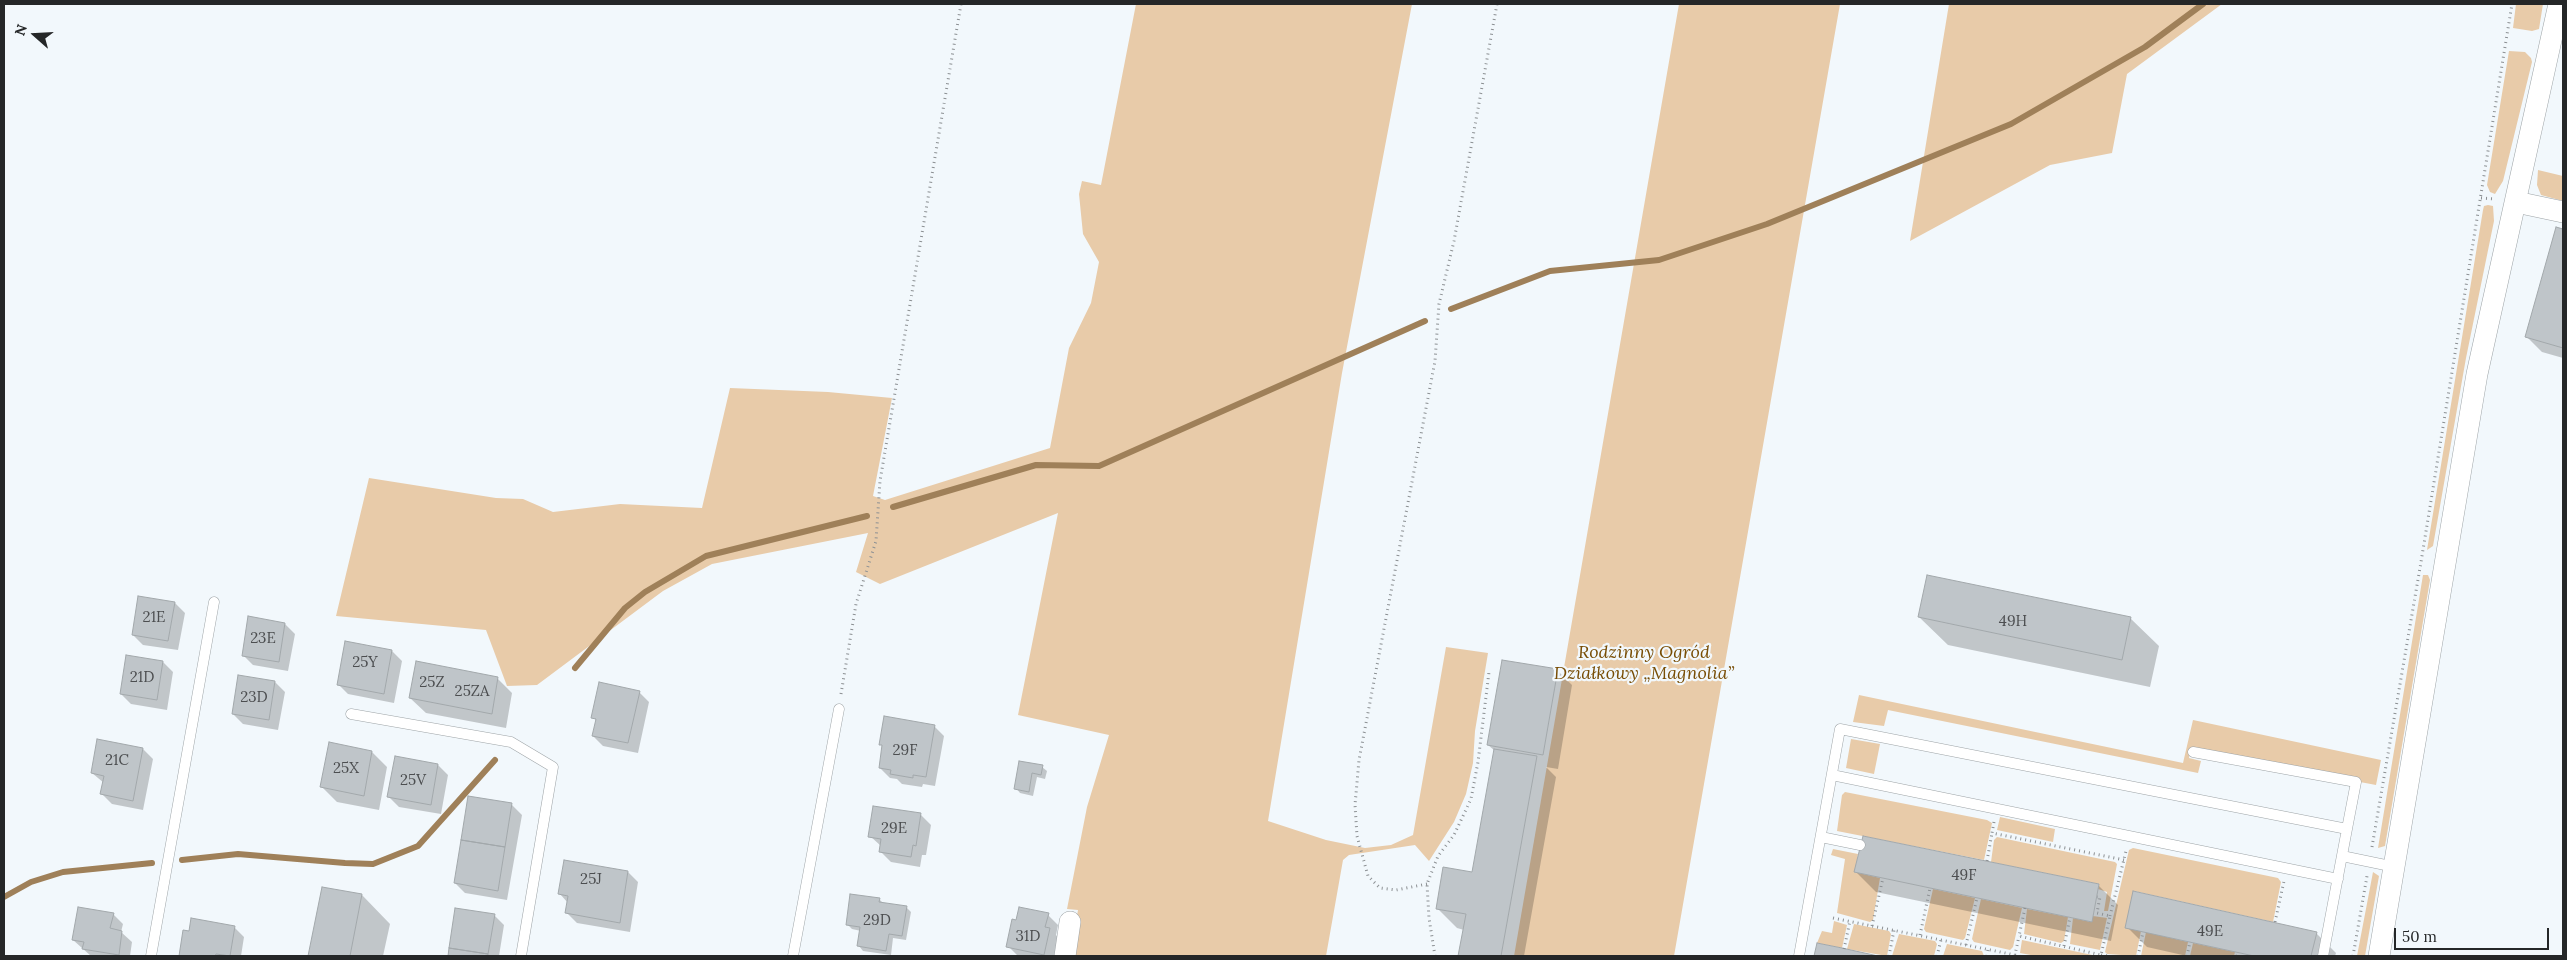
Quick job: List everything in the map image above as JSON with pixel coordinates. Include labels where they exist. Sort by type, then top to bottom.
[{"type":"street","points":[[2379,956],[2477,374],[2559,4]]},
{"type":"street","points":[[2516,202],[2563,212]]},
{"type":"street","points":[[1065,956],[1070,922]]},
{"type":"lane","points":[[151,956],[214,602]]},
{"type":"lane","points":[[793,956],[839,709]]},
{"type":"lane","points":[[351,714],[511,742],[553,766],[521,956]]},
{"type":"lane","points":[[1799,956],[1840,729],[2347,829]]},
{"type":"lane","points":[[2193,752],[2356,782],[2323,956]]},
{"type":"lane","points":[[1832,775],[2338,878]]},
{"type":"lane","points":[[1821,837],[1860,845]]},
{"type":"lane","points":[[2342,856],[2395,867]]},
{"type":"path","points":[[839,709],[856,604],[876,541],[880,481],[961,4]]},
{"type":"path","points":[[1427,884],[1396,890],[1380,888],[1368,876],[1357,836],[1355,805],[1359,760],[1435,362],[1439,304],[1454,241],[1497,4]]},
{"type":"path","points":[[2353,956],[2512,4]]},
{"type":"path","points":[[1435,956],[1429,918],[1427,884],[1438,856],[1454,835],[1470,799],[1478,762],[1488,672]]},
{"type":"path","points":[[1987,861],[1992,832]]},
{"type":"path","points":[[2101,954],[2130,835]]},
{"type":"path","points":[[2275,922],[2285,874]]},
{"type":"path","points":[[1872,926],[1883,878]]},
{"type":"path","points":[[1920,935],[1930,888]]},
{"type":"path","points":[[2097,896],[2100,897],[2097,913],[2110,916]]},
{"type":"path","points":[[1966,945],[1977,898]]},
{"type":"path","points":[[2015,955],[2025,908]]},
{"type":"path","points":[[1833,918],[2020,956]]},
{"type":"path","points":[[2064,946],[2070,918]]},
{"type":"path","points":[[1844,949],[1850,921]]},
{"type":"path","points":[[1889,956],[1894,930]]},
{"type":"path","points":[[2138,956],[2144,932]]},
{"type":"path","points":[[2019,936],[2110,956]]},
{"type":"path","points":[[1937,956],[1941,940]]},
{"type":"path","points":[[2187,956],[2190,942]]},
{"type":"path","points":[[1987,956],[1988,950]]},
{"type":"green space","points":[[1136,4],[1412,4],[1342,373],[1268,821],[1326,840],[1365,848],[1391,845],[1413,835],[1446,647],[1488,653],[1475,731],[1473,763],[1466,794],[1454,822],[1429,861],[1415,845],[1349,855],[1343,860],[1326,956],[1070,956],[1078,910],[1067,909],[1087,807],[1109,735],[1018,715],[1058,513],[880,584],[856,572],[868,533],[712,564],[663,591],[537,685],[507,686],[486,630],[336,616],[369,478],[496,498],[523,499],[553,512],[620,504],[702,508],[730,388],[828,392],[892,398],[873,496],[885,500],[1050,448],[1069,348],[1091,303],[1099,262],[1083,234],[1079,194],[1082,181],[1101,185]]},
{"type":"green space","name":"Rodzinny Ogród Działkowy „Magnolia”","points":[[1679,4],[1840,4],[1674,956],[1514,956]]},
{"type":"green space","points":[[1949,4],[2222,4],[2127,74],[2112,153],[2050,165],[1910,241]]},
{"type":"green space","points":[[2516,4],[2543,4],[2539,29],[2532,31],[2513,28]]},
{"type":"green space","points":[[2509,51],[2525,52],[2532,62],[2503,181],[2495,194],[2490,192],[2487,185]]},
{"type":"green space","points":[[2538,170],[2563,176],[2563,201],[2541,195],[2537,185]]},
{"type":"green space","points":[[2484,206],[2493,206],[2494,221],[2466,358],[2433,546],[2427,550],[2483,210]]},
{"type":"green space","points":[[2423,575],[2428,575],[2430,580],[2385,846],[2378,848]]},
{"type":"green space","points":[[1859,695],[2183,763],[2193,720],[2381,760],[2376,785],[2360,782],[2357,778],[2191,747],[2189,758],[2201,761],[2198,773],[1888,710],[1884,726],[1853,722]]},
{"type":"green space","points":[[1851,739],[1880,744],[1874,774],[1846,768]]},
{"type":"green space","points":[[1845,792],[1987,820],[1992,823],[1984,860],[1837,831],[1842,795]]},
{"type":"green space","points":[[2000,817],[2055,829],[2053,842],[1997,830]]},
{"type":"green space","points":[[1997,837],[2115,862],[2117,864],[2108,911],[2104,911],[2107,892],[2098,889],[2099,884],[1991,862],[1994,840]]},
{"type":"green space","points":[[2133,848],[2278,878],[2281,882],[2273,922],[2134,891],[2141,931],[2136,956],[2107,954],[2105,952],[2129,850]]},
{"type":"green space","points":[[1833,849],[1858,854],[1855,872],[1880,878],[1873,920],[1870,922],[1837,913],[1845,859],[1831,855]]},
{"type":"green space","points":[[2373,872],[2379,876],[2365,956],[2357,956]]},
{"type":"green space","points":[[1933,889],[1975,898],[1963,940],[1926,932],[1924,929]]},
{"type":"green space","points":[[1981,899],[2022,908],[2013,947],[2010,950],[1974,942],[1972,939]]},
{"type":"green space","points":[[2027,909],[2068,917],[2064,941],[2061,943],[2024,934]]},
{"type":"green space","points":[[2093,916],[2107,918],[2100,950],[2070,944],[2073,918],[2091,922]]},
{"type":"green space","points":[[1834,921],[1847,925],[1842,948],[1817,943],[1822,931],[1832,933]]},
{"type":"green space","points":[[1854,924],[1889,931],[1891,934],[1887,956],[1847,949]]},
{"type":"green space","points":[[2146,932],[2188,942],[2185,956],[2141,956]]},
{"type":"green space","points":[[1899,934],[1935,941],[1937,944],[1934,956],[1892,956]]},
{"type":"green space","points":[[2022,940],[2097,956],[2036,956],[2020,953]]},
{"type":"green space","points":[[2193,943],[2235,952],[2234,956],[2190,956]]},
{"type":"green space","points":[[1947,944],[1982,951],[1984,956],[1943,956]]},
{"type":"building","points":[[2556,227],[2563,229],[2563,348],[2525,337]]},
{"type":"building","points":[[1927,575],[2131,617],[2122,660],[1918,617]]},
{"type":"building","points":[[138,596],[175,602],[168,641],[132,635]]},
{"type":"building","points":[[248,616],[285,623],[279,662],[242,656]]},
{"type":"building","points":[[345,641],[392,650],[384,694],[337,685]]},
{"type":"building","points":[[126,655],[163,661],[157,700],[120,694]]},
{"type":"building","points":[[1502,660],[1558,669],[1543,755],[1487,745]]},
{"type":"building","points":[[416,661],[498,677],[492,714],[409,698]]},
{"type":"building","points":[[238,675],[275,681],[269,720],[232,714]]},
{"type":"building","points":[[599,682],[640,691],[628,743],[592,736],[596,719],[591,718]]},
{"type":"building","points":[[884,716],[935,725],[926,777],[913,775],[913,778],[890,774],[891,770],[879,768],[882,745],[879,745]]},
{"type":"building","points":[[97,739],[143,748],[133,801],[100,794],[104,776],[91,773]]},
{"type":"building","points":[[329,742],[372,751],[364,796],[320,787]]},
{"type":"building","points":[[1494,749],[1537,756],[1501,956],[1458,956],[1466,914],[1436,909],[1443,867],[1472,872]]},
{"type":"building","points":[[395,756],[438,764],[431,805],[387,797]]},
{"type":"building","points":[[1019,761],[1043,765],[1041,775],[1032,773],[1029,792],[1014,789]]},
{"type":"building","points":[[468,796],[512,803],[505,847],[461,840]]},
{"type":"building","points":[[873,806],[921,813],[916,846],[913,845],[911,857],[879,852],[881,839],[868,837]]},
{"type":"building","points":[[1863,836],[2099,884],[2092,922],[1854,872]]},
{"type":"building","points":[[461,840],[505,847],[498,891],[454,883]]},
{"type":"building","points":[[564,860],[628,871],[620,923],[565,913],[568,896],[558,894]]},
{"type":"building","points":[[322,887],[362,894],[350,956],[308,956]]},
{"type":"building","points":[[2133,891],[2317,932],[2311,956],[2254,956],[2125,928]]},
{"type":"building","points":[[850,894],[880,898],[879,902],[907,906],[902,936],[889,934],[886,951],[857,946],[860,927],[846,925]]},
{"type":"building","points":[[78,907],[114,913],[110,928],[122,931],[119,955],[82,949],[84,942],[72,940]]},
{"type":"building","points":[[1019,907],[1049,913],[1045,927],[1050,928],[1044,955],[1006,947],[1012,919],[1016,920]]},
{"type":"building","points":[[455,908],[495,914],[488,954],[449,948]]},
{"type":"building","points":[[191,918],[235,926],[230,956],[216,954],[215,956],[179,956],[183,930],[189,931]]},
{"type":"building","points":[[1817,943],[1842,948],[1878,956],[1814,956]]},
{"type":"building","points":[[449,948],[488,954],[488,956],[448,956]]},
{"type":"waterway","points":[[1451,309],[1550,271],[1659,260],[1767,224],[2011,124],[2145,47],[2203,4]]},
{"type":"waterway","points":[[893,507],[1036,465],[1099,466],[1425,321]]},
{"type":"waterway","points":[[575,668],[625,608],[645,592],[706,556],[867,516]]},
{"type":"waterway","points":[[182,860],[238,854],[373,864],[418,846],[495,760]]},
{"type":"waterway","points":[[4,897],[31,882],[63,872],[152,863]]}]
